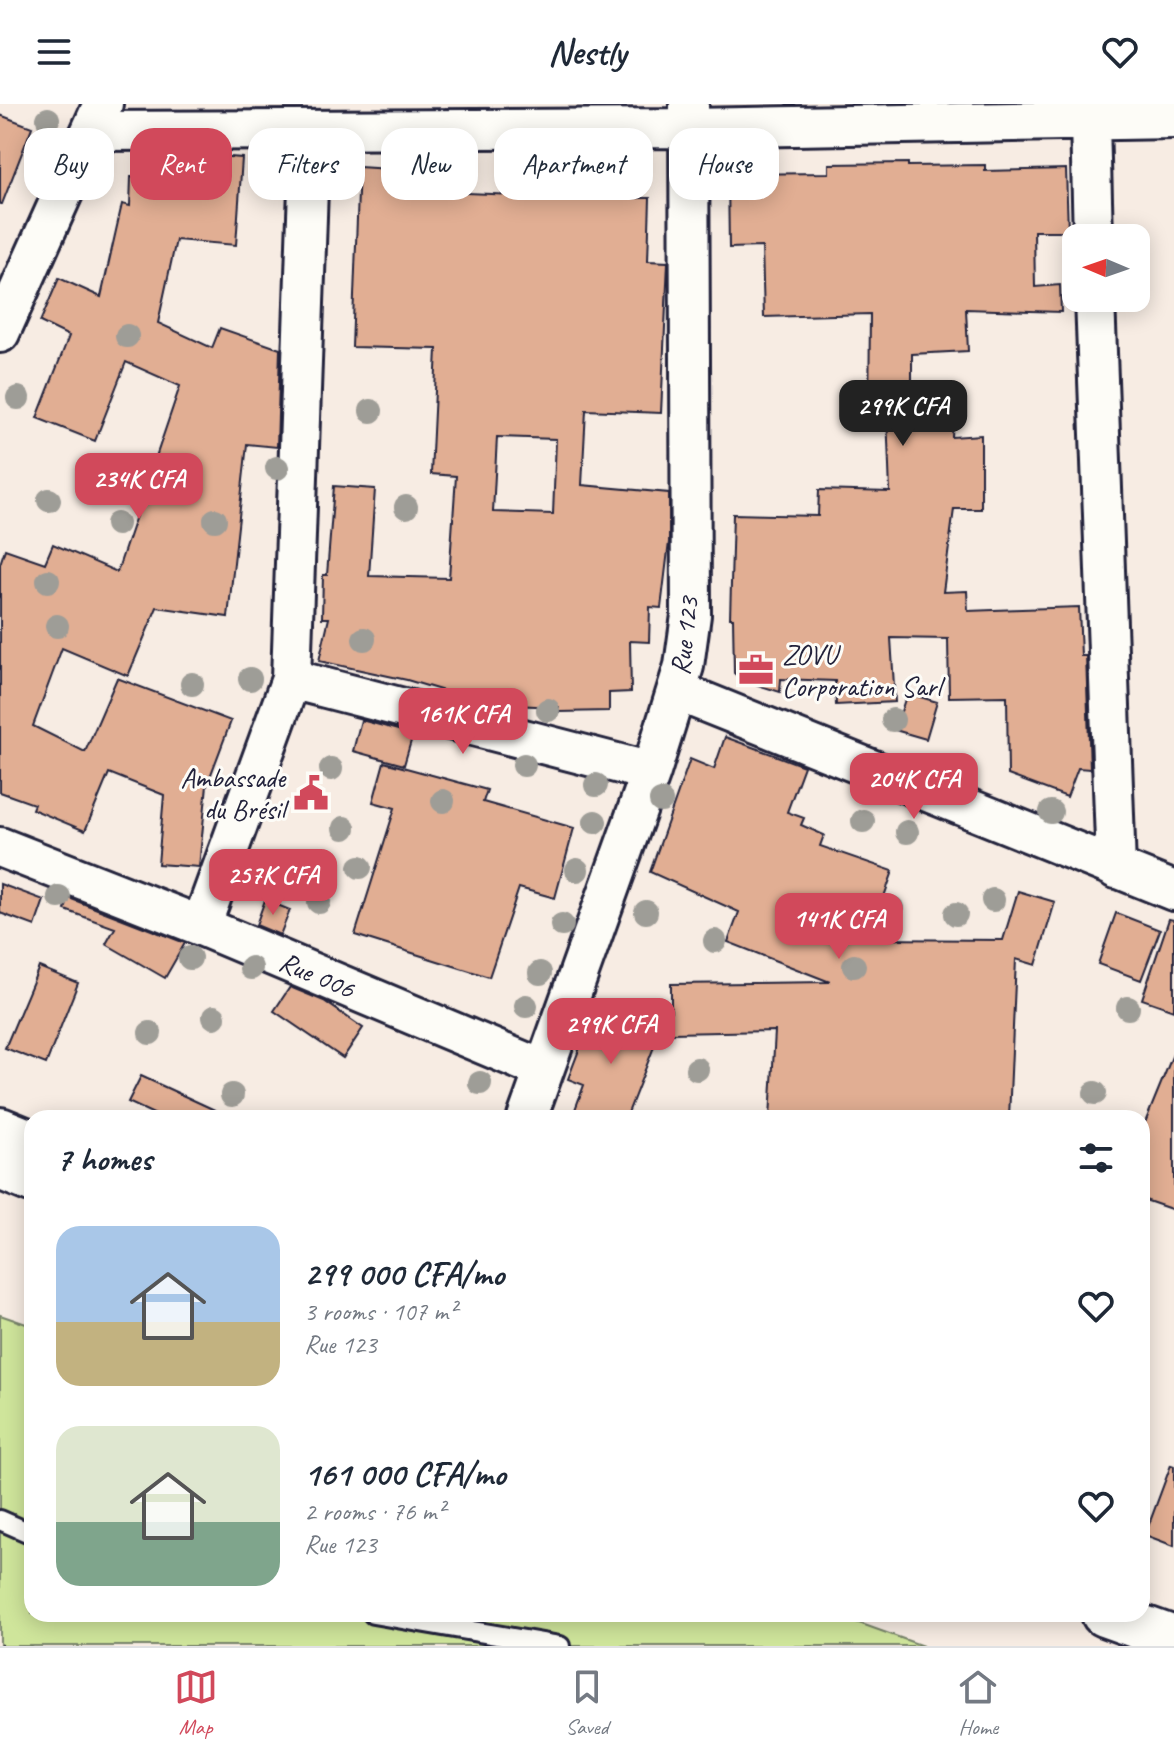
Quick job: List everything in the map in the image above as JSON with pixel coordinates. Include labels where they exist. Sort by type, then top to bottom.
[{"type":"main road","points":[[0,1130],[24,1140]]},
{"type":"main road","points":[[0,1167],[24,1177]]},
{"type":"main road","points":[[1150,1606],[1166,1631]]},
{"type":"main road","points":[[1133,1622],[1166,1631]]},
{"type":"street","points":[[364,128],[690,116],[1090,122],[1174,119]]},
{"type":"street","name":"Rue 123","points":[[530,1110],[651,772],[677,691],[691,615],[690,116]]},
{"type":"street","points":[[0,333],[97,118],[274,128]]},
{"type":"street","points":[[1090,122],[1093,224]]},
{"type":"street","points":[[201,926],[291,679],[308,200]]},
{"type":"street","points":[[1096,312],[1116,869]]},
{"type":"street","points":[[291,679],[651,772]]},
{"type":"street","points":[[677,691],[1174,891]]},
{"type":"street","name":"Rue 006","points":[[0,847],[201,926],[544,1070]]},
{"type":"lane","points":[[0,1520],[24,1530]]},
{"type":"lane","points":[[420,1622],[560,1646]]},
{"type":"green space","points":[[0,1315],[24,1323],[24,1622],[856,1622],[923,1646],[0,1646]]},
{"type":"building","points":[[0,115],[32,127],[24,128],[24,148],[0,204]]},
{"type":"building","points":[[232,157],[242,158],[236,245],[176,240],[158,323],[212,348],[220,328],[280,349],[277,447],[247,444],[228,617],[157,607],[128,676],[62,648],[33,726],[85,752],[117,678],[231,721],[207,785],[199,867],[158,864],[164,795],[109,773],[85,831],[32,809],[34,804],[0,792],[0,564],[5,549],[45,563],[53,544],[117,572],[180,386],[126,362],[95,441],[37,418],[69,336],[40,322],[59,278],[101,297],[122,204],[130,206],[130,200],[232,200]]},
{"type":"building","points":[[829,164],[985,165],[985,171],[1066,169],[1068,224],[1062,224],[1062,231],[1034,231],[1035,287],[1060,285],[1061,312],[966,309],[968,351],[912,354],[912,416],[953,419],[952,437],[981,435],[981,509],[954,509],[943,592],[967,591],[968,611],[1079,607],[1081,656],[1086,656],[1090,769],[1078,768],[1067,797],[1008,775],[1007,696],[949,697],[948,639],[891,638],[895,702],[836,705],[835,681],[781,679],[780,692],[742,680],[734,673],[733,618],[730,618],[733,514],[818,516],[819,490],[890,492],[887,414],[869,414],[870,314],[764,317],[762,247],[729,248],[728,200],[779,200],[779,173],[829,173]]},
{"type":"building","points":[[365,167],[381,168],[381,200],[478,200],[478,193],[494,194],[494,200],[650,200],[648,261],[668,262],[661,413],[586,410],[582,485],[669,493],[669,542],[661,608],[650,607],[649,642],[630,641],[631,692],[609,693],[609,711],[559,712],[559,707],[487,704],[407,680],[319,661],[329,618],[322,618],[323,575],[327,575],[334,486],[375,489],[369,576],[449,578],[456,476],[431,474],[437,349],[352,347],[358,200],[365,200]],"holes":[[[497,437],[556,439],[553,514],[493,512]]]},
{"type":"building","points":[[907,693],[937,702],[926,739],[895,730]]},
{"type":"building","points":[[361,720],[413,734],[404,765],[353,751]]},
{"type":"building","points":[[725,737],[804,766],[787,812],[804,818],[801,825],[824,835],[820,846],[893,871],[869,939],[1003,940],[1018,891],[1055,902],[1036,965],[1016,959],[1009,1110],[770,1110],[775,1031],[671,1033],[671,984],[830,982],[728,942],[739,912],[650,872],[690,759],[714,769]]},
{"type":"building","points":[[384,762],[487,790],[483,802],[574,828],[555,898],[519,888],[489,977],[355,935],[395,808],[373,802]]},
{"type":"building","points":[[0,884],[44,900],[35,926],[0,913]]},
{"type":"building","points":[[69,898],[185,943],[165,978],[106,944],[115,928],[65,910]]},
{"type":"building","points":[[265,900],[290,910],[280,935],[256,925]]},
{"type":"building","points":[[1116,913],[1160,930],[1141,980],[1098,964]]},
{"type":"building","points":[[1169,919],[1174,920],[1174,1010],[1142,999]]},
{"type":"building","points":[[39,967],[78,983],[46,1064],[5,1048]]},
{"type":"building","points":[[290,987],[324,1001],[363,1028],[343,1058],[274,1011]]},
{"type":"building","points":[[595,1008],[659,1034],[629,1110],[575,1110],[584,1085],[568,1079]]},
{"type":"building","points":[[1174,1054],[1174,1210],[1150,1202],[1150,1110]]},
{"type":"building","points":[[141,1076],[215,1110],[145,1110],[128,1102]]},
{"type":"building","points":[[1171,1465],[1174,1466],[1174,1546],[1150,1537],[1150,1522]]},
{"type":"place","name":"ZOVU Corporation Sarl","points":[[756,670]]},
{"type":"place","name":"Ambassade du Brésil","points":[[311,793]]}]
